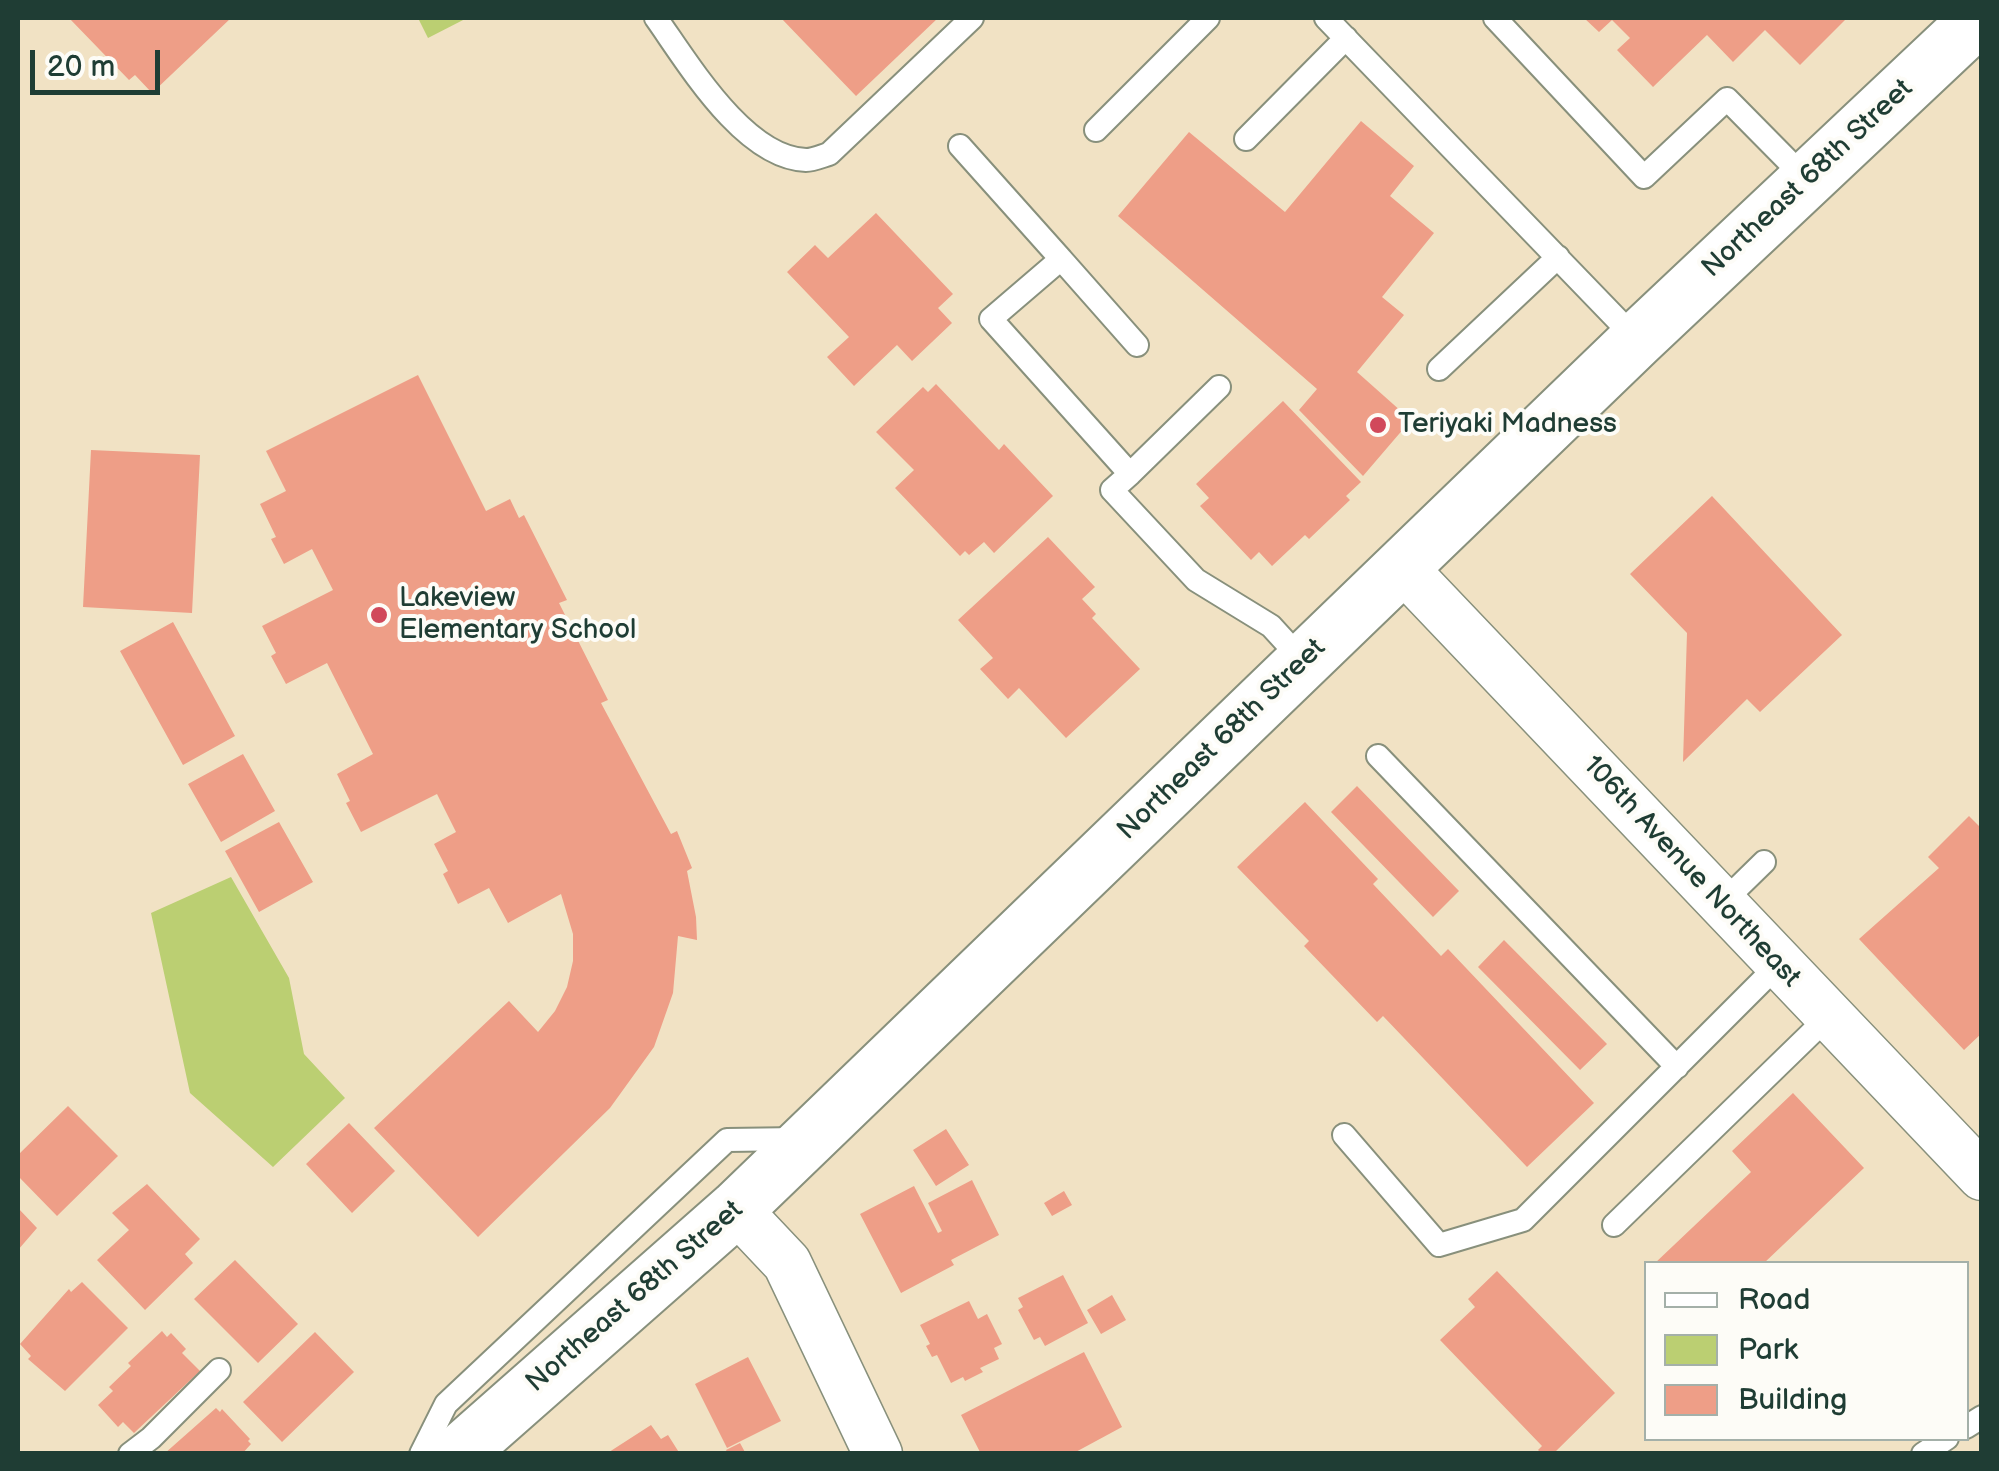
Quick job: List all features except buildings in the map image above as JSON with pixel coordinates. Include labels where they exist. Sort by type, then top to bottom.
[{"type":"main road","name":"Northeast 68th Street","points":[[458,1454],[736,1209],[1970,20]]},
{"type":"street","name":"106th Avenue Northeast","points":[[1402,567],[1982,1176]]},
{"type":"street","points":[[736,1209],[787,1262],[878,1454]]},
{"type":"lane","points":[[656,18],[722,110],[773,151],[807,160],[829,154],[972,18]]},
{"type":"lane","points":[[1096,130],[1208,18]]},
{"type":"lane","points":[[1326,18],[1637,340]]},
{"type":"lane","points":[[1495,18],[1644,177],[1727,99],[1807,180]]},
{"type":"lane","points":[[1246,138],[1346,38]]},
{"type":"lane","points":[[960,146],[1137,345]]},
{"type":"lane","points":[[1440,369],[1558,257]]},
{"type":"lane","points":[[1060,259],[990,320],[1130,474]]},
{"type":"lane","points":[[1219,387],[1112,490],[1196,580],[1271,626],[1303,661]]},
{"type":"lane","points":[[1378,756],[1677,1066]]},
{"type":"lane","points":[[1721,904],[1764,862]]},
{"type":"lane","points":[[1344,1135],[1439,1245],[1523,1220],[1778,964]]},
{"type":"lane","points":[[1614,1225],[1828,1016]]},
{"type":"lane","points":[[422,1454],[446,1404],[727,1140],[808,1139]]},
{"type":"lane","points":[[130,1454],[219,1370]]},
{"type":"green space","points":[[418,18],[467,18],[428,38]]},
{"type":"green space","points":[[231,877],[289,978],[304,1054],[345,1098],[273,1167],[190,1093],[151,913]]},
{"type":"place","name":"Teriyaki Madness","points":[[1378,425]]},
{"type":"place","name":"Lakeview Elementary School","points":[[379,615]]}]
